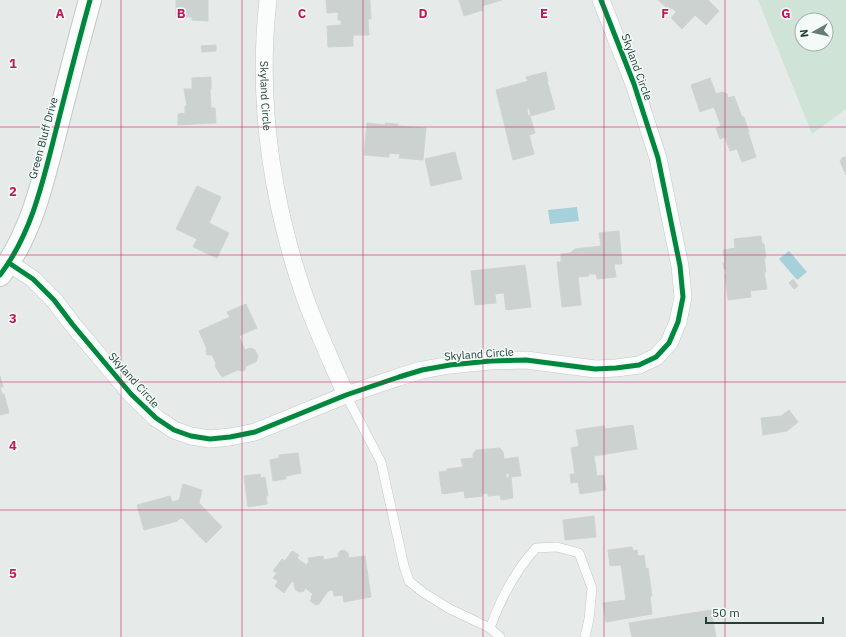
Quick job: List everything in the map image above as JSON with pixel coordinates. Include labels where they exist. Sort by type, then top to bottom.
[{"type":"street","name":"Green Bluff Drive","points":[[5,269],[26,230],[39,196],[90,0]]},
{"type":"street","name":"Skyland Circle","points":[[268,0],[264,59],[268,141],[275,187],[286,235],[302,290],[346,395]]},
{"type":"street","name":"Skyland Circle","points":[[5,269],[33,279],[49,295],[131,394],[156,418],[174,430],[191,436],[210,439],[254,432],[346,395],[422,370],[450,365],[490,361],[526,360],[595,369],[639,365],[656,357],[669,343],[678,322],[683,297],[680,266],[658,158],[634,84],[601,0]]},
{"type":"lane","points":[[346,395],[381,462],[404,566],[409,580],[450,609],[490,628],[500,637]]},
{"type":"lane","points":[[490,628],[500,602],[523,563],[536,548],[557,547],[579,554],[592,588],[589,619],[585,637]]},
{"type":"green space","points":[[758,0],[846,0],[846,109],[812,134]]},
{"type":"water","points":[[577,207],[579,221],[550,224],[548,210]]},
{"type":"water","points":[[789,251],[807,272],[797,280],[779,259]]},
{"type":"building","points":[[176,0],[208,0],[208,21],[192,20],[192,17],[176,16]]},
{"type":"building","points":[[326,0],[370,0],[371,19],[368,19],[369,35],[353,35],[353,46],[328,47],[327,26],[341,25],[341,20],[338,20],[338,12],[327,13]]},
{"type":"building","points":[[459,0],[502,0],[482,6],[483,10],[464,16]]},
{"type":"building","points":[[658,0],[708,0],[719,11],[706,25],[695,15],[682,29],[671,18],[676,12],[672,8],[669,10]]},
{"type":"building","points":[[216,45],[216,51],[202,52],[201,46]]},
{"type":"building","points":[[546,72],[555,109],[531,116],[529,108],[527,109],[535,133],[529,135],[534,154],[513,160],[496,90],[528,81],[526,77]]},
{"type":"building","points":[[211,77],[211,108],[215,108],[216,123],[178,125],[178,114],[185,113],[185,106],[187,106],[184,89],[192,89],[192,78]]},
{"type":"building","points":[[710,78],[716,94],[722,92],[727,94],[728,98],[734,96],[742,117],[744,117],[756,157],[742,162],[737,149],[730,151],[725,137],[720,139],[716,128],[721,126],[714,107],[700,112],[691,85]]},
{"type":"building","points":[[367,123],[385,125],[385,123],[398,124],[398,126],[426,128],[423,160],[399,158],[400,154],[389,153],[389,157],[364,155]]},
{"type":"building","points":[[455,152],[462,179],[431,186],[425,159]]},
{"type":"building","points":[[846,157],[846,175],[840,161],[842,158]]},
{"type":"building","points":[[197,186],[221,197],[209,223],[229,233],[217,258],[193,247],[197,239],[176,229]]},
{"type":"building","points":[[619,231],[622,264],[614,264],[616,277],[597,279],[596,274],[588,274],[589,276],[578,277],[581,305],[562,307],[557,262],[561,262],[561,254],[570,253],[575,249],[601,246],[599,233]]},
{"type":"building","points":[[761,236],[766,258],[764,258],[766,272],[764,272],[767,289],[750,291],[751,297],[728,300],[725,275],[726,269],[724,269],[723,263],[725,262],[723,250],[735,248],[734,239]]},
{"type":"building","points":[[525,265],[531,307],[506,310],[504,293],[495,294],[496,303],[475,305],[471,271]]},
{"type":"building","points":[[793,279],[798,286],[794,289],[789,283]]},
{"type":"building","points":[[246,304],[257,328],[239,336],[245,350],[250,348],[255,350],[258,356],[256,362],[246,366],[245,370],[238,370],[222,377],[215,366],[216,363],[212,355],[207,355],[207,349],[199,331],[230,317],[227,312]]},
{"type":"building","points":[[0,376],[3,387],[0,387]]},
{"type":"building","points":[[0,387],[2,394],[4,394],[9,413],[0,415]]},
{"type":"building","points":[[789,410],[798,422],[787,431],[763,435],[761,418],[781,416]]},
{"type":"building","points":[[633,425],[637,449],[594,456],[597,476],[604,475],[606,490],[580,494],[578,482],[571,483],[570,474],[575,474],[571,448],[579,446],[576,430],[604,426],[605,429]]},
{"type":"building","points":[[500,448],[503,452],[504,459],[518,457],[521,476],[509,477],[509,473],[506,474],[506,478],[511,477],[513,498],[501,500],[500,495],[488,496],[488,493],[482,494],[482,496],[465,498],[464,491],[442,494],[439,472],[447,471],[447,469],[463,467],[461,459],[473,458],[473,454],[476,450]]},
{"type":"building","points":[[298,453],[301,473],[286,476],[286,479],[273,481],[270,460],[279,458],[279,455]]},
{"type":"building","points":[[260,474],[261,478],[265,477],[268,496],[266,496],[267,504],[248,507],[244,476]]},
{"type":"building","points":[[183,484],[202,490],[199,503],[222,527],[206,543],[182,518],[177,520],[178,521],[144,530],[137,505],[170,496],[172,502],[179,500]]},
{"type":"building","points":[[594,516],[596,537],[565,540],[563,520]]},
{"type":"building","points":[[632,547],[633,551],[637,550],[638,556],[644,555],[646,569],[648,568],[652,596],[650,596],[652,614],[606,622],[603,603],[626,600],[621,565],[610,566],[608,550]]},
{"type":"building","points":[[344,550],[348,553],[349,558],[365,556],[371,597],[344,602],[343,595],[334,596],[333,590],[328,591],[319,604],[316,605],[310,601],[313,594],[305,588],[304,591],[299,592],[295,589],[292,581],[284,593],[275,586],[278,581],[273,578],[277,573],[273,571],[282,559],[285,561],[292,551],[299,555],[297,558],[306,565],[309,562],[308,558],[323,556],[324,560],[339,557],[338,554],[340,551]]},
{"type":"building","points":[[711,610],[716,637],[632,637],[629,623]]},
{"type":"cycle path","points":[[0,275],[20,242],[35,206],[90,0]]},
{"type":"cycle path","points":[[9,263],[33,279],[54,300],[131,394],[156,418],[174,430],[191,436],[210,439],[255,432],[346,395],[422,370],[450,365],[490,361],[526,360],[595,369],[639,365],[656,357],[669,343],[678,322],[683,297],[680,266],[658,158],[634,84],[601,0]]}]
